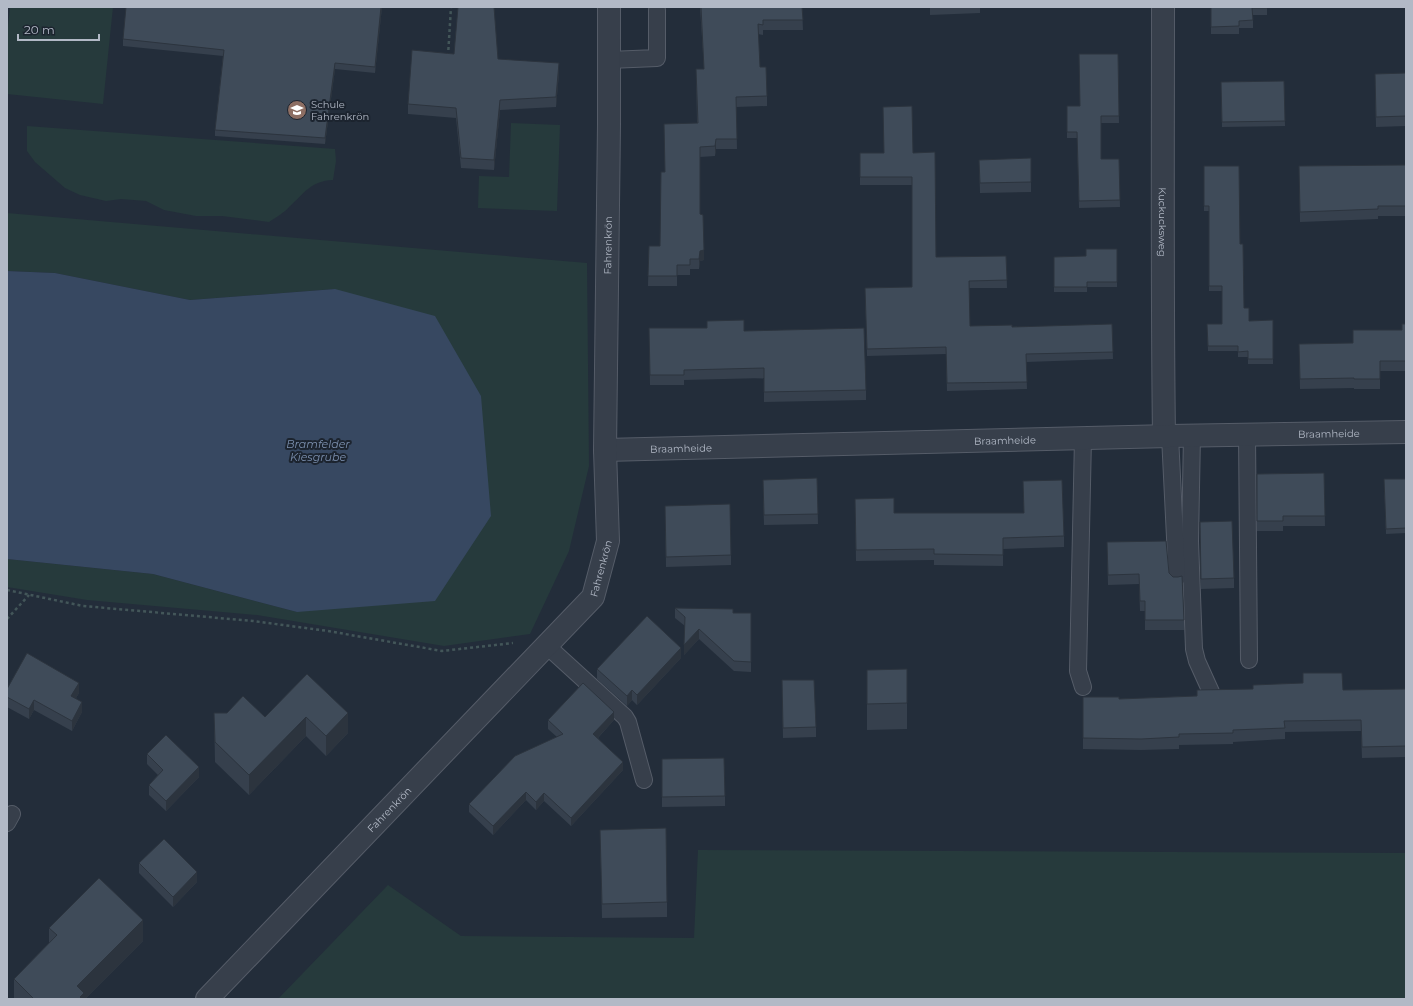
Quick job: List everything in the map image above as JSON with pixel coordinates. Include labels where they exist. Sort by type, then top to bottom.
[{"type":"street","name":"Fahrenkrön","points":[[207,999],[593,597],[608,541],[604,450],[610,124],[609,7]]},
{"type":"street","name":"Kuckucksweg","points":[[1163,7],[1164,245],[1162,321],[1167,436]]},
{"type":"street","name":"Braamheide","points":[[604,450],[1192,435],[1406,432]]},
{"type":"lane","points":[[609,60],[657,58],[657,10]]},
{"type":"lane","points":[[1247,434],[1249,660]]},
{"type":"lane","points":[[1192,435],[1190,541],[1194,649],[1197,661],[1211,692]]},
{"type":"lane","points":[[1167,436],[1177,578]]},
{"type":"lane","points":[[1083,438],[1078,671],[1083,687]]},
{"type":"lane","points":[[546,646],[628,722],[644,780]]},
{"type":"path","points":[[448,57],[451,7]]},
{"type":"path","points":[[7,590],[83,606],[253,621],[328,631],[442,652],[526,641],[546,646]]},
{"type":"path","points":[[7,619],[30,594]]},
{"type":"green space","points":[[10,7],[113,7],[103,104],[7,94],[7,36]]},
{"type":"green space","points":[[511,123],[560,125],[557,211],[478,208],[479,176],[509,177]]},
{"type":"green space","points":[[27,126],[335,149],[336,161],[333,180],[313,185],[285,211],[269,222],[222,216],[196,216],[164,210],[146,201],[121,199],[106,201],[80,195],[65,188],[35,162],[27,151]]},
{"type":"green space","points":[[7,213],[587,263],[589,466],[569,551],[530,634],[444,646],[257,615],[87,600],[7,587],[7,559],[153,574],[297,612],[335,289],[190,300],[55,273],[7,271]]},
{"type":"green space","points":[[698,850],[1406,853],[1406,999],[278,999],[388,885],[461,936],[694,938]]},
{"type":"water","name":"Bramfelder Kiesgrube","points":[[7,271],[55,273],[190,300],[335,289],[435,316],[481,396],[491,516],[435,601],[297,612],[153,574],[7,559]]},
{"type":"building","points":[[126,7],[381,7],[375,67],[335,63],[325,138],[215,130],[224,50],[123,39]]},
{"type":"building","points":[[458,7],[494,7],[498,59],[559,63],[556,97],[500,100],[494,160],[461,158],[456,108],[408,104],[412,50],[454,54]]},
{"type":"building","points":[[701,7],[802,7],[803,20],[763,20],[763,25],[758,24],[760,67],[766,67],[767,96],[736,97],[737,139],[716,139],[715,146],[700,147],[700,214],[703,215],[704,250],[700,251],[699,259],[690,259],[690,265],[677,265],[677,276],[648,276],[649,246],[660,246],[661,172],[665,172],[664,124],[698,123],[696,69],[704,69]]},
{"type":"building","points":[[1211,7],[1267,8],[1252,8],[1253,20],[1239,21],[1239,26],[1211,27]]},
{"type":"building","points":[[1079,54],[1118,54],[1119,116],[1101,116],[1101,159],[1119,159],[1120,200],[1079,201],[1077,132],[1067,132],[1067,106],[1080,106]]},
{"type":"building","points":[[1406,73],[1406,116],[1376,117],[1375,74]]},
{"type":"building","points":[[1284,81],[1285,121],[1222,122],[1221,82]]},
{"type":"building","points":[[912,106],[913,153],[935,152],[936,257],[1006,256],[1007,280],[969,281],[970,326],[1012,325],[1012,327],[1112,324],[1113,352],[1026,354],[1027,382],[947,383],[946,347],[867,349],[865,288],[912,287],[912,177],[860,177],[860,153],[884,153],[883,107]]},
{"type":"building","points":[[1031,158],[1031,182],[980,183],[979,160]]},
{"type":"building","points":[[1406,165],[1406,206],[1378,206],[1378,209],[1300,212],[1299,166]]},
{"type":"building","points":[[1204,166],[1239,166],[1240,244],[1243,244],[1244,308],[1249,308],[1249,321],[1273,320],[1273,359],[1248,359],[1248,351],[1238,352],[1238,346],[1208,346],[1207,324],[1222,324],[1222,286],[1209,286],[1209,206],[1204,206]]},
{"type":"building","points":[[1086,249],[1117,249],[1117,282],[1087,282],[1087,287],[1054,287],[1054,257],[1086,256]]},
{"type":"building","points":[[744,320],[744,331],[864,328],[866,390],[764,392],[764,368],[684,370],[684,375],[650,375],[649,328],[707,328],[707,321]]},
{"type":"building","points":[[1402,324],[1406,324],[1406,361],[1380,361],[1380,379],[1300,379],[1299,344],[1353,343],[1353,330],[1402,330]]},
{"type":"building","points":[[1324,473],[1325,516],[1283,516],[1283,521],[1257,521],[1257,474]]},
{"type":"building","points":[[817,478],[818,514],[764,515],[763,480]]},
{"type":"building","points":[[1384,479],[1406,479],[1406,528],[1386,529]]},
{"type":"building","points":[[1062,480],[1064,536],[1003,538],[1003,555],[934,554],[934,549],[856,550],[855,499],[894,498],[894,513],[1024,513],[1023,481]]},
{"type":"building","points":[[730,504],[731,555],[666,557],[665,506]]},
{"type":"building","points":[[1232,521],[1234,578],[1201,579],[1200,522]]},
{"type":"building","points":[[1166,541],[1169,573],[1173,577],[1182,576],[1184,620],[1145,620],[1145,601],[1140,601],[1139,574],[1108,575],[1107,542]]},
{"type":"building","points":[[675,608],[733,609],[733,613],[751,613],[751,662],[734,661],[699,629],[684,645],[685,617]]},
{"type":"building","points":[[647,616],[681,648],[637,695],[632,690],[627,696],[597,669]]},
{"type":"building","points":[[27,653],[79,683],[71,696],[82,702],[72,721],[34,700],[29,709],[7,697],[7,689]]},
{"type":"building","points":[[907,669],[907,703],[867,704],[867,670]]},
{"type":"building","points":[[1303,673],[1342,673],[1343,690],[1406,689],[1406,746],[1362,747],[1361,720],[1284,721],[1285,728],[1233,730],[1233,733],[1179,734],[1179,737],[1141,739],[1083,738],[1083,697],[1119,697],[1119,699],[1197,696],[1197,690],[1253,689],[1253,685],[1303,683]]},
{"type":"building","points":[[307,674],[348,713],[326,736],[306,717],[249,775],[215,742],[214,713],[227,713],[243,696],[265,717]]},
{"type":"building","points":[[782,680],[814,680],[816,727],[783,728]]},
{"type":"building","points":[[583,683],[614,712],[593,734],[623,762],[571,818],[544,793],[536,802],[526,792],[493,826],[469,804],[515,756],[563,734],[548,720]]},
{"type":"building","points":[[166,735],[199,767],[166,801],[149,785],[163,770],[147,754]]},
{"type":"building","points":[[724,758],[725,796],[662,797],[662,759]]},
{"type":"building","points":[[666,828],[667,902],[602,904],[600,830]]},
{"type":"building","points":[[164,839],[197,872],[173,897],[139,863]]},
{"type":"building","points":[[99,878],[143,920],[77,986],[84,993],[80,997],[82,999],[34,999],[14,979],[57,935],[49,928]]},
{"type":"place","name":"Schule Fahrenkrön","points":[[297,110]]}]
